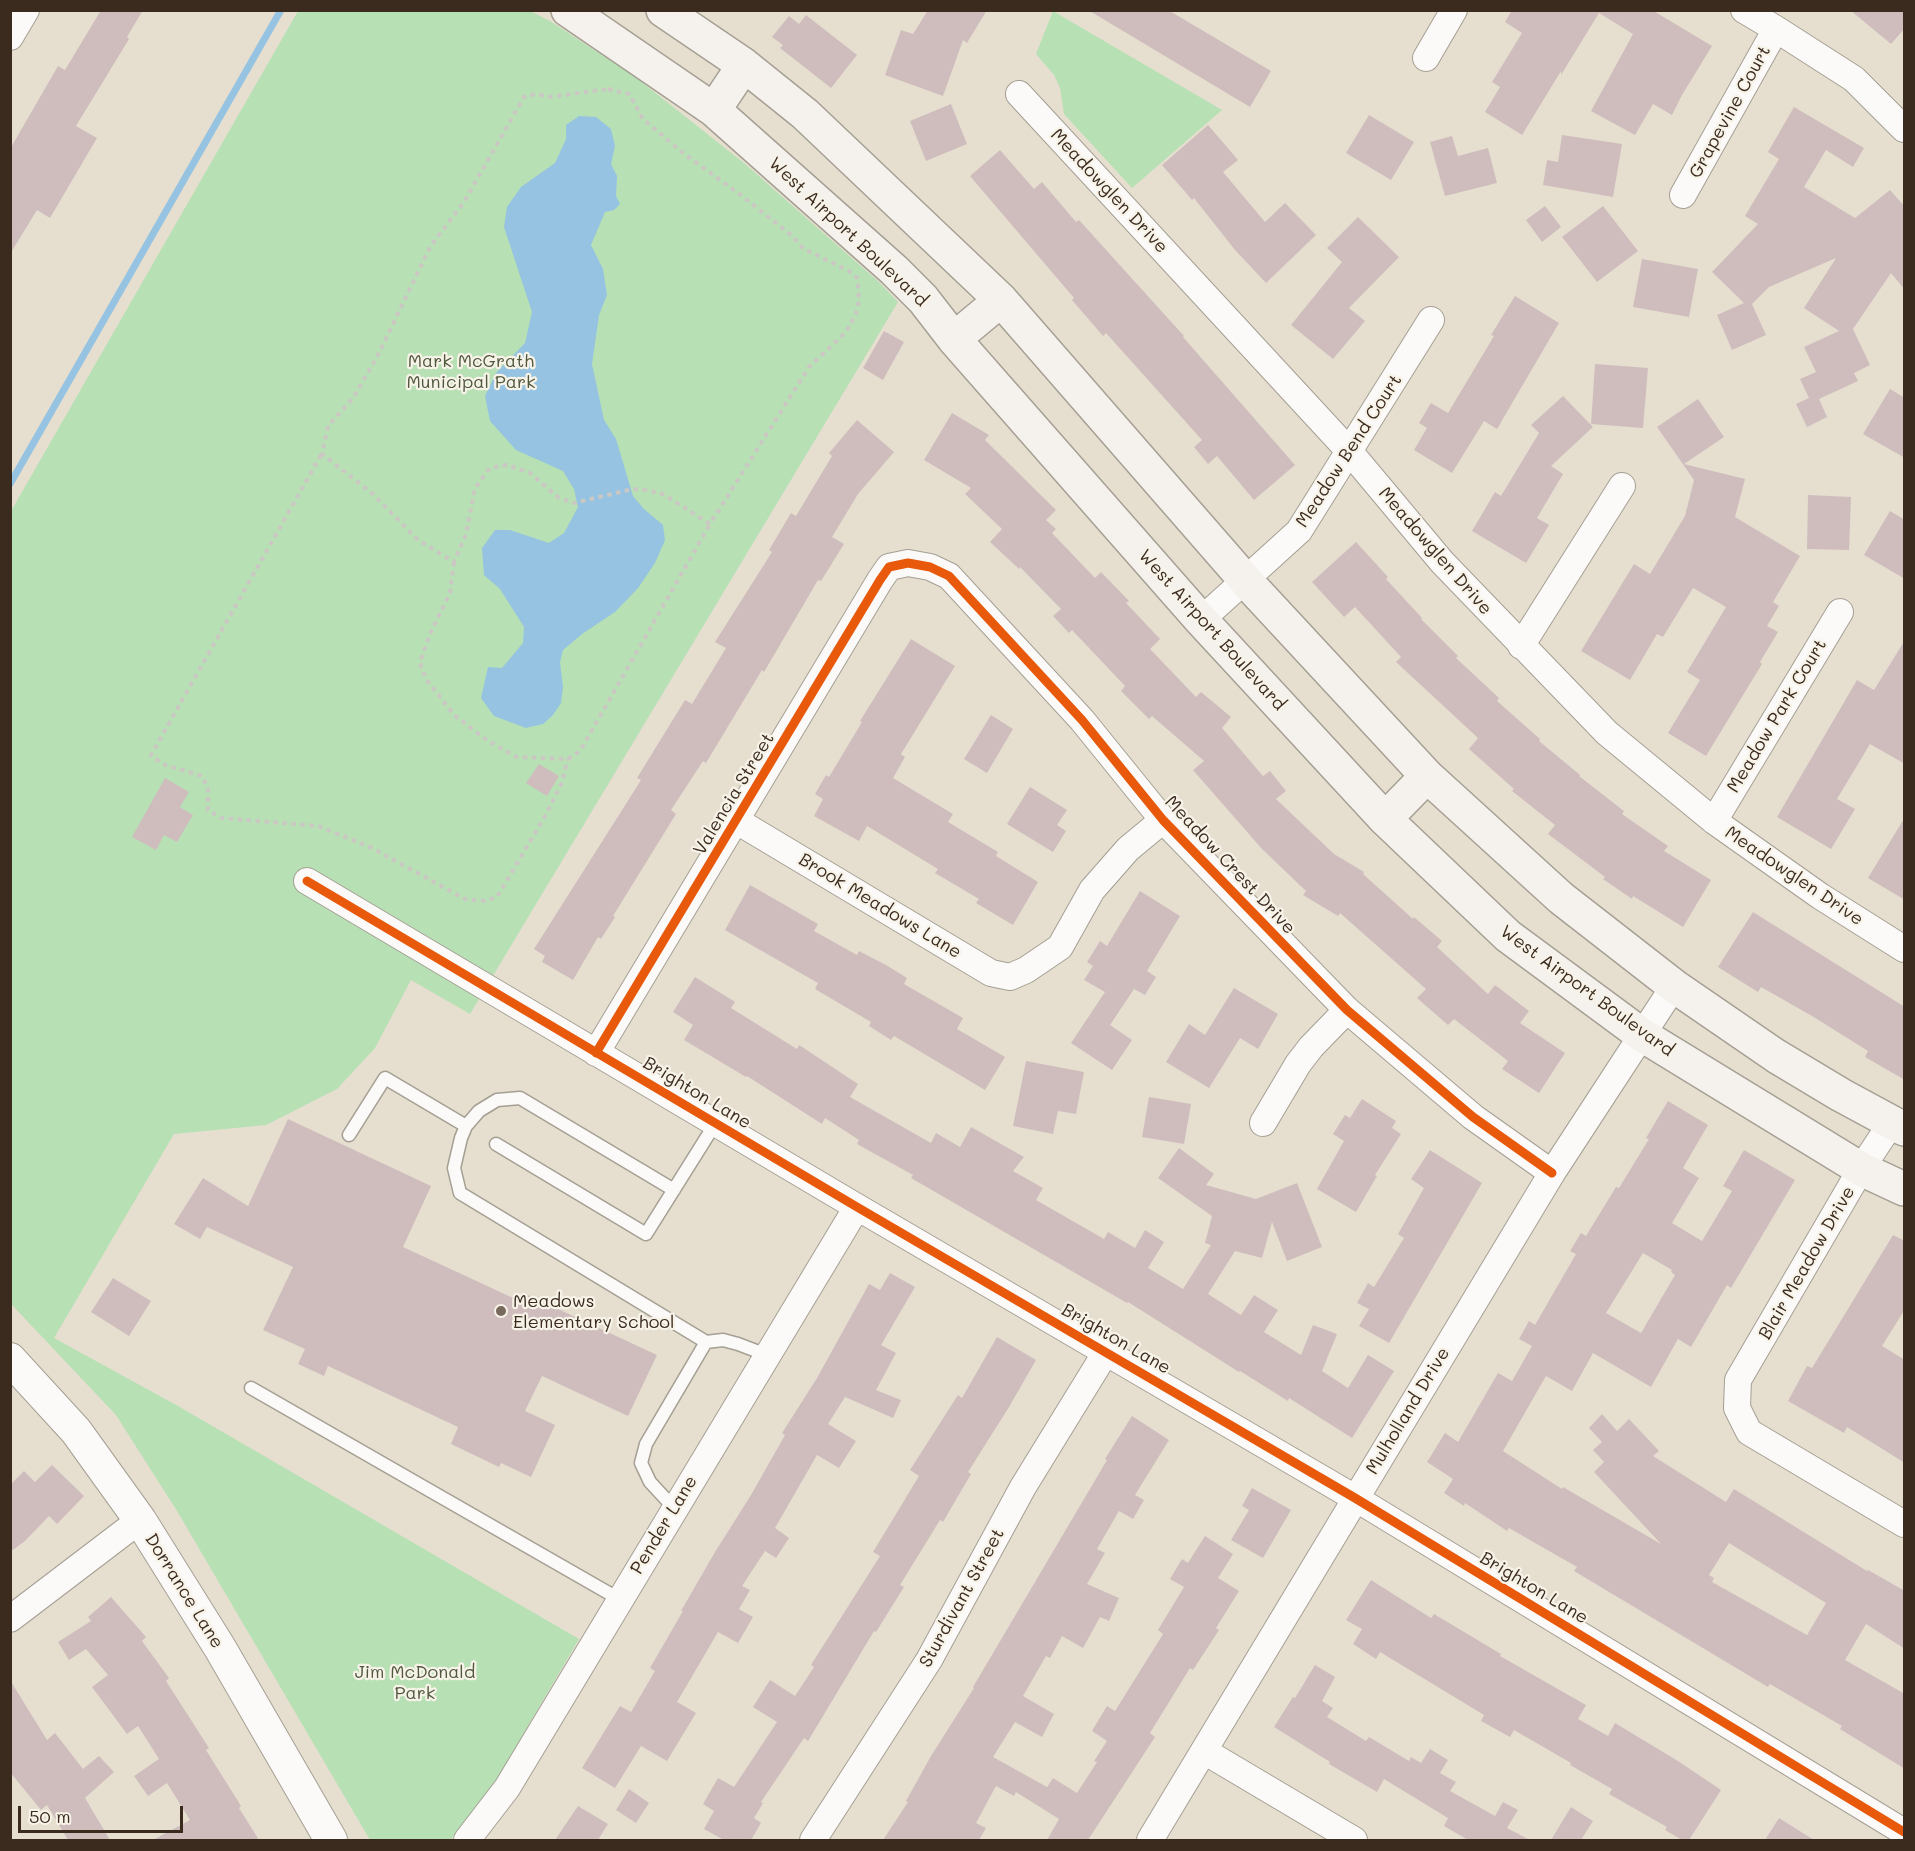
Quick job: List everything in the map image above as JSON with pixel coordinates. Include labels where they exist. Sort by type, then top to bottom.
[{"type":"main road","name":"West Airport Boulevard","points":[[568,10],[714,110],[894,270],[923,299],[954,339],[1201,620],[1385,819],[1508,936],[1642,1035],[1861,1169],[1905,1190]]},
{"type":"main road","points":[[663,10],[744,65],[805,114],[1001,300],[1246,581],[1427,776],[1561,897],[1674,986],[1776,1056],[1898,1126]]},
{"type":"main road","points":[[714,110],[744,65]]},
{"type":"main road","points":[[954,339],[1001,300]]},
{"type":"main road","points":[[1385,819],[1427,776]]},
{"type":"street","points":[[10,38],[26,10]]},
{"type":"street","points":[[1426,58],[1454,10]]},
{"type":"street","points":[[1744,10],[1854,79],[1905,129]]},
{"type":"street","name":"Grapevine Court","points":[[1683,195],[1776,28]]},
{"type":"street","name":"Meadowglen Drive","points":[[1019,94],[1350,452],[1442,562],[1606,733],[1714,821],[1820,896],[1905,949]]},
{"type":"street","name":"Meadow Bend Court","points":[[1201,620],[1299,531],[1431,320]]},
{"type":"street","points":[[1521,646],[1622,486]]},
{"type":"street","name":"Meadow Crest Drive","points":[[908,563],[930,567],[949,576],[1082,720],[1163,820],[1347,1010],[1473,1117],[1552,1173]]},
{"type":"street","name":"Valencia Street","points":[[596,1053],[880,580],[889,567],[908,563]]},
{"type":"street","name":"Meadow Park Court","points":[[1714,821],[1840,612]]},
{"type":"street","name":"Brook Meadows Lane","points":[[737,821],[991,973],[1010,977],[1026,970],[1060,947],[1092,890],[1128,849],[1163,820]]},
{"type":"street","name":"Brighton Lane","points":[[307,881],[715,1124],[1355,1498],[1905,1832]]},
{"type":"street","name":"Mulholland Drive","points":[[1150,1840],[1552,1173],[1674,986]]},
{"type":"street","points":[[1263,1124],[1298,1064],[1347,1010]]},
{"type":"street","name":"Blair Meadow Drive","points":[[1898,1126],[1861,1169],[1738,1380],[1737,1408],[1749,1432],[1905,1524]]},
{"type":"street","name":"Pender Lane","points":[[467,1840],[507,1788],[856,1207]]},
{"type":"street","name":"Sturdivant Street","points":[[813,1840],[929,1660],[1023,1487],[1106,1352]]},
{"type":"street","name":"Dorrance Lane","points":[[10,1359],[76,1431],[140,1520],[220,1648],[331,1840]]},
{"type":"street","points":[[10,1619],[140,1520]]},
{"type":"street","points":[[1204,1751],[1354,1840]]},
{"type":"lane","points":[[349,1135],[385,1078],[466,1126]]},
{"type":"lane","points":[[674,1190],[520,1098],[496,1100],[479,1111],[466,1126],[454,1168],[460,1193],[706,1342],[723,1340],[767,1355]]},
{"type":"lane","points":[[496,1144],[646,1234],[715,1124]]},
{"type":"lane","points":[[674,1508],[650,1482],[641,1463],[646,1444],[706,1342]]},
{"type":"lane","points":[[251,1388],[620,1599]]},
{"type":"path","points":[[568,759],[561,785],[544,818],[497,897],[485,901],[465,899],[370,847],[318,826],[221,818],[208,810],[208,789],[202,776],[162,764],[152,755],[321,454],[328,426],[353,398],[377,357],[430,247],[464,202],[524,97],[536,94],[549,97],[608,89],[629,94],[644,120],[683,153],[790,234],[804,249],[849,271],[857,278],[859,300],[856,314],[846,332],[809,367],[710,524],[580,751],[568,759],[517,757],[489,741],[454,715],[426,679],[420,663],[429,636],[450,593],[454,562],[466,534],[475,488],[490,468],[507,465],[530,473],[560,498],[574,503],[633,489],[663,494],[710,524]]},
{"type":"path","points":[[321,454],[373,494],[418,540],[454,562]]},
{"type":"green space","name":"Mark McGrath Municipal Park","points":[[298,11],[530,11],[550,21],[634,76],[744,163],[880,283],[898,302],[470,1014],[411,980],[375,1048],[337,1089],[266,1125],[174,1134],[54,1338],[178,1406],[579,1639],[494,1784],[451,1840],[370,1840],[177,1511],[116,1415],[11,1304],[11,511]]},
{"type":"green space","points":[[1053,11],[1222,110],[1132,188],[1064,114],[1060,88],[1054,75],[1036,54]]},
{"type":"water","points":[[579,116],[596,117],[611,129],[615,146],[611,164],[617,176],[616,196],[620,204],[614,210],[605,212],[591,245],[603,269],[607,295],[599,315],[592,364],[604,420],[616,439],[633,496],[663,525],[665,540],[655,563],[638,588],[615,612],[563,650],[560,662],[563,687],[561,703],[543,724],[526,728],[494,716],[481,698],[488,667],[502,668],[523,643],[524,627],[500,589],[484,575],[482,548],[495,530],[510,530],[549,543],[564,533],[578,507],[574,489],[563,471],[516,450],[490,421],[485,396],[496,373],[525,343],[532,312],[504,227],[507,207],[521,187],[555,163],[566,139],[566,125]]},
{"type":"building","points":[[101,10],[143,10],[127,37],[129,39],[76,126],[97,138],[50,218],[37,210],[10,254],[10,149],[58,66],[65,70]]},
{"type":"building","points":[[928,10],[987,10],[967,43],[963,40],[943,96],[885,75],[901,30],[913,34]]},
{"type":"building","points":[[1088,10],[1168,10],[1271,71],[1250,107]]},
{"type":"building","points":[[1512,10],[1652,10],[1712,46],[1672,115],[1653,104],[1635,135],[1591,111],[1633,34],[1599,13],[1522,135],[1485,112],[1500,87],[1492,82],[1522,33],[1505,22]]},
{"type":"building","points":[[1850,10],[1905,10],[1905,28],[1891,44]]},
{"type":"building","points":[[806,15],[857,55],[831,88],[780,48],[783,45],[772,37],[789,16],[799,24]]},
{"type":"building","points":[[951,104],[967,144],[926,161],[910,121]]},
{"type":"building","points":[[1794,107],[1864,148],[1853,167],[1826,150],[1804,187],[1855,218],[1890,190],[1905,207],[1905,290],[1891,273],[1853,329],[1870,365],[1854,373],[1858,381],[1819,399],[1827,417],[1807,427],[1796,404],[1809,398],[1800,379],[1816,372],[1804,347],[1839,331],[1804,308],[1836,258],[1769,287],[1752,304],[1766,335],[1732,350],[1717,315],[1744,303],[1712,272],[1758,224],[1745,216],[1779,159],[1768,152]]},
{"type":"building","points":[[1369,115],[1414,142],[1391,180],[1346,153]]},
{"type":"building","points":[[1208,125],[1238,160],[1223,172],[1265,222],[1285,203],[1316,235],[1266,283],[1235,250],[1194,198],[1192,200],[1162,165]]},
{"type":"building","points":[[1562,135],[1622,144],[1613,197],[1543,185],[1547,160],[1558,162]]},
{"type":"building","points":[[1452,136],[1458,156],[1488,148],[1497,183],[1445,196],[1430,142]]},
{"type":"building","points":[[1000,150],[1034,189],[1042,182],[1076,222],[1079,220],[1184,336],[1295,465],[1254,500],[1217,456],[1208,464],[1194,447],[1202,440],[1106,333],[1103,336],[1072,300],[1074,298],[970,176]]},
{"type":"building","points":[[1545,206],[1561,227],[1542,242],[1526,220]]},
{"type":"building","points":[[1603,206],[1638,251],[1597,282],[1562,237]]},
{"type":"building","points":[[1358,217],[1399,257],[1349,308],[1365,321],[1333,359],[1291,325],[1342,262],[1327,248]]},
{"type":"building","points":[[1642,259],[1698,269],[1689,317],[1633,307]]},
{"type":"building","points":[[1515,296],[1559,323],[1497,429],[1484,421],[1452,473],[1414,450],[1427,428],[1419,423],[1431,403],[1448,413]]},
{"type":"building","points":[[884,331],[904,342],[883,380],[863,368]]},
{"type":"building","points":[[1595,364],[1648,368],[1643,428],[1591,424]]},
{"type":"building","points":[[1890,389],[1905,398],[1905,458],[1863,434]]},
{"type":"building","points":[[1563,396],[1593,427],[1551,466],[1563,474],[1537,518],[1549,525],[1526,563],[1472,531],[1495,492],[1501,496],[1539,433],[1531,425]]},
{"type":"building","points":[[1698,399],[1724,437],[1684,464],[1745,479],[1735,517],[1800,556],[1773,602],[1779,606],[1767,626],[1778,632],[1760,662],[1762,664],[1706,756],[1668,733],[1700,680],[1687,672],[1726,607],[1693,588],[1663,637],[1657,634],[1630,680],[1581,651],[1634,564],[1650,574],[1685,516],[1694,480],[1657,427]]},
{"type":"building","points":[[952,413],[989,435],[985,440],[1056,510],[1046,520],[1056,529],[1052,533],[1095,578],[1101,572],[1129,601],[1126,603],[1160,639],[1150,649],[1196,697],[1201,692],[1231,717],[1222,728],[1263,776],[1270,771],[1286,791],[1276,799],[1334,854],[1364,872],[1363,874],[1413,919],[1414,917],[1442,941],[1437,947],[1488,994],[1495,985],[1529,1011],[1520,1023],[1565,1053],[1539,1093],[1502,1069],[1508,1061],[1454,1019],[1448,1025],[1417,998],[1426,989],[1340,913],[1338,916],[1303,895],[1306,891],[1262,849],[1193,770],[1204,761],[1152,716],[1149,719],[1121,691],[1125,686],[1072,630],[1069,633],[1053,616],[1061,609],[1020,567],[1019,569],[990,542],[1002,529],[965,494],[971,488],[924,460]]},
{"type":"building","points":[[857,420],[894,452],[858,494],[832,537],[844,544],[821,581],[818,580],[764,672],[762,670],[706,763],[703,761],[671,810],[676,814],[613,916],[615,917],[601,939],[598,937],[573,980],[542,962],[545,956],[534,949],[641,780],[637,778],[685,700],[692,704],[726,648],[715,642],[772,552],[769,550],[791,513],[796,516],[832,456],[829,453]]},
{"type":"building","points":[[1808,495],[1851,497],[1849,550],[1807,549]]},
{"type":"building","points":[[1890,511],[1905,520],[1905,579],[1864,555]]},
{"type":"building","points":[[1356,542],[1388,577],[1386,579],[1421,619],[1458,656],[1456,658],[1499,698],[1497,701],[1540,739],[1539,741],[1624,811],[1622,814],[1668,846],[1664,851],[1711,880],[1683,927],[1633,896],[1632,899],[1603,879],[1605,877],[1548,834],[1555,825],[1512,791],[1514,789],[1469,749],[1478,738],[1396,662],[1401,657],[1355,607],[1344,617],[1312,582]]},
{"type":"building","points":[[911,639],[955,666],[901,754],[905,757],[893,778],[953,814],[948,822],[998,852],[996,856],[1038,882],[1013,925],[976,903],[979,899],[935,873],[938,869],[867,826],[859,841],[814,816],[823,799],[815,794],[826,775],[829,777],[862,722],[860,721]]},
{"type":"building","points":[[1905,640],[1905,764],[1870,744],[1837,799],[1855,809],[1831,849],[1777,817],[1857,680],[1874,690]]},
{"type":"building","points":[[991,715],[1013,729],[987,773],[964,759]]},
{"type":"building","points":[[539,764],[559,776],[547,796],[526,783]]},
{"type":"building","points":[[165,778],[189,792],[180,807],[193,815],[177,842],[164,835],[156,850],[132,837]]},
{"type":"building","points":[[1030,787],[1067,810],[1057,825],[1066,831],[1053,852],[1007,824]]},
{"type":"building","points":[[1905,817],[1905,900],[1868,878]]},
{"type":"building","points":[[750,885],[818,924],[814,931],[857,955],[859,951],[886,965],[907,978],[904,984],[963,1018],[957,1029],[1005,1057],[985,1090],[894,1036],[891,1040],[869,1026],[871,1022],[815,989],[818,983],[725,930]]},
{"type":"building","points":[[1140,891],[1180,916],[1147,971],[1156,977],[1145,995],[1134,989],[1110,1025],[1132,1040],[1112,1070],[1071,1043],[1105,992],[1084,980],[1093,966],[1087,962],[1100,941],[1107,946]]},
{"type":"building","points":[[1753,912],[1905,1007],[1905,1080],[1865,1057],[1868,1051],[1812,1016],[1761,987],[1758,992],[1718,967]]},
{"type":"building","points":[[695,977],[735,1002],[731,1008],[797,1049],[799,1045],[858,1084],[850,1097],[931,1143],[936,1133],[960,1147],[971,1127],[1024,1157],[1013,1171],[1043,1188],[1036,1200],[1104,1239],[1108,1232],[1135,1248],[1145,1230],[1164,1242],[1148,1268],[1183,1289],[1211,1245],[1205,1243],[1212,1216],[1158,1178],[1179,1148],[1214,1174],[1206,1185],[1256,1199],[1297,1183],[1322,1247],[1287,1261],[1272,1222],[1262,1258],[1235,1251],[1208,1294],[1241,1315],[1254,1295],[1278,1310],[1264,1332],[1301,1355],[1313,1325],[1337,1334],[1322,1371],[1348,1388],[1368,1355],[1394,1371],[1352,1438],[1289,1398],[1288,1401],[1239,1372],[1128,1302],[911,1178],[913,1175],[857,1144],[859,1140],[825,1118],[822,1124],[747,1076],[684,1040],[693,1025],[673,1012]]},
{"type":"building","points":[[1234,988],[1278,1014],[1258,1049],[1240,1038],[1209,1088],[1166,1062],[1189,1024],[1205,1035]]},
{"type":"building","points":[[1026,1061],[1084,1072],[1076,1114],[1058,1111],[1053,1134],[1013,1126]]},
{"type":"building","points":[[1149,1097],[1191,1104],[1184,1144],[1142,1137]]},
{"type":"building","points":[[1362,1099],[1396,1121],[1392,1128],[1401,1134],[1375,1175],[1377,1176],[1356,1212],[1317,1189],[1344,1141],[1333,1134],[1345,1115],[1350,1118]]},
{"type":"building","points":[[1668,1101],[1708,1125],[1683,1168],[1699,1178],[1672,1223],[1702,1241],[1732,1191],[1723,1186],[1744,1150],[1795,1180],[1731,1288],[1727,1285],[1691,1347],[1678,1339],[1651,1387],[1593,1353],[1572,1391],[1546,1376],[1503,1451],[1562,1489],[1563,1487],[1661,1544],[1594,1472],[1604,1462],[1593,1450],[1602,1442],[1589,1428],[1602,1414],[1617,1431],[1629,1419],[1659,1451],[1653,1456],[1726,1502],[1734,1489],[1867,1571],[1905,1591],[1905,1649],[1866,1624],[1845,1660],[1905,1694],[1905,1769],[1840,1729],[1842,1726],[1770,1684],[1768,1687],[1574,1571],[1577,1567],[1509,1528],[1507,1531],[1465,1503],[1464,1506],[1444,1493],[1453,1479],[1427,1462],[1445,1433],[1458,1442],[1498,1373],[1512,1381],[1532,1346],[1519,1339],[1529,1321],[1535,1325],[1576,1254],[1570,1251],[1581,1233],[1586,1236],[1616,1187],[1619,1188],[1649,1139],[1646,1138]],"holes":[[[1643,1253],[1672,1270],[1671,1272],[1675,1275],[1641,1333],[1606,1313]],[[1729,1543],[1826,1603],[1807,1635],[1712,1582],[1714,1578],[1709,1575]]]},
{"type":"building","points":[[288,1119],[431,1186],[403,1247],[524,1303],[528,1295],[657,1355],[628,1416],[542,1376],[525,1411],[555,1425],[531,1477],[501,1463],[499,1467],[451,1444],[458,1427],[328,1366],[324,1376],[298,1364],[305,1349],[263,1330],[293,1267],[207,1227],[200,1239],[174,1224],[203,1178],[248,1206]]},
{"type":"building","points":[[1430,1150],[1482,1183],[1389,1343],[1359,1326],[1369,1309],[1357,1303],[1368,1283],[1374,1287],[1404,1238],[1398,1234],[1424,1188],[1411,1179]]},
{"type":"building","points":[[1893,1235],[1905,1241],[1905,1309],[1882,1346],[1905,1360],[1905,1463],[1847,1427],[1844,1433],[1788,1401],[1807,1366],[1812,1368]]},
{"type":"building","points":[[890,1273],[915,1287],[881,1345],[896,1353],[876,1390],[901,1400],[893,1418],[845,1397],[828,1424],[856,1441],[839,1468],[817,1455],[775,1528],[789,1538],[776,1558],[765,1551],[742,1586],[750,1590],[739,1609],[753,1617],[738,1643],[718,1632],[677,1702],[696,1713],[667,1761],[641,1746],[615,1788],[582,1768],[620,1706],[631,1712],[655,1671],[650,1668],[683,1611],[681,1611],[751,1495],[785,1435],[782,1433],[817,1378],[869,1284],[880,1290]]},
{"type":"building","points":[[113,1278],[151,1301],[129,1336],[91,1312]]},
{"type":"building","points":[[997,1337],[1036,1360],[968,1472],[971,1474],[943,1522],[940,1520],[900,1585],[904,1587],[876,1632],[874,1631],[808,1741],[804,1738],[761,1802],[763,1803],[754,1818],[761,1823],[751,1840],[724,1840],[704,1829],[714,1811],[703,1804],[718,1778],[734,1787],[777,1722],[753,1707],[770,1680],[795,1696],[814,1667],[811,1665],[880,1556],[873,1552],[919,1476],[910,1470],[958,1395],[962,1398]]},
{"type":"building","points":[[1132,1416],[1169,1440],[1135,1495],[1144,1500],[1133,1519],[1119,1511],[1097,1549],[1105,1553],[1087,1584],[1119,1598],[1109,1621],[1100,1617],[1083,1648],[1062,1636],[1050,1658],[1046,1656],[1023,1696],[1054,1714],[1042,1737],[1015,1722],[993,1757],[1047,1787],[1053,1778],[1077,1793],[1097,1762],[1094,1761],[1107,1741],[1092,1731],[1107,1706],[1115,1711],[1163,1634],[1158,1630],[1184,1587],[1170,1579],[1182,1559],[1188,1563],[1205,1536],[1233,1554],[1218,1578],[1239,1591],[1216,1628],[1219,1630],[1193,1670],[1190,1668],[1150,1733],[1155,1737],[1088,1840],[1047,1840],[1059,1819],[1016,1792],[1014,1796],[996,1786],[976,1823],[986,1828],[979,1840],[883,1840],[908,1802],[906,1801],[931,1756],[974,1688]]},
{"type":"building","points":[[52,1465],[84,1496],[57,1524],[49,1516],[25,1541],[10,1552],[10,1485],[24,1471],[35,1482]]},
{"type":"building","points":[[1252,1488],[1291,1510],[1263,1558],[1231,1540],[1249,1510],[1242,1506]]},
{"type":"building","points":[[1371,1580],[1431,1618],[1434,1614],[1501,1654],[1500,1656],[1586,1705],[1578,1719],[1608,1736],[1615,1723],[1721,1790],[1689,1840],[1682,1840],[1665,1830],[1667,1827],[1609,1794],[1612,1789],[1570,1765],[1571,1763],[1514,1730],[1510,1737],[1481,1721],[1484,1715],[1380,1652],[1376,1659],[1353,1644],[1362,1629],[1346,1620]]},
{"type":"building","points":[[111,1597],[146,1637],[142,1641],[169,1678],[166,1681],[209,1748],[206,1750],[259,1840],[153,1840],[190,1820],[167,1783],[148,1796],[134,1776],[159,1759],[138,1726],[127,1734],[92,1687],[108,1675],[86,1649],[69,1660],[58,1642],[91,1621],[88,1617]]},
{"type":"building","points":[[1315,1665],[1335,1677],[1322,1701],[1333,1708],[1327,1717],[1366,1741],[1369,1737],[1409,1761],[1411,1757],[1421,1763],[1430,1749],[1448,1760],[1440,1773],[1456,1782],[1450,1791],[1495,1816],[1503,1802],[1518,1810],[1507,1828],[1530,1840],[1468,1840],[1444,1826],[1448,1818],[1384,1779],[1377,1792],[1329,1764],[1330,1762],[1274,1727]]},
{"type":"building","points":[[10,1680],[47,1740],[55,1733],[83,1769],[99,1756],[114,1772],[85,1798],[110,1840],[68,1840],[47,1805],[41,1810],[10,1772]]},
{"type":"building","points":[[629,1789],[649,1803],[636,1823],[616,1810]]},
{"type":"building","points":[[578,1806],[608,1824],[598,1840],[555,1840]]},
{"type":"building","points":[[1571,1807],[1593,1821],[1581,1840],[1551,1840]]},
{"type":"building","points":[[1779,1818],[1814,1840],[1765,1840]]},
{"type":"waterway","points":[[10,484],[281,10]]},
{"type":"cycle path","points":[[596,1053],[880,580],[889,567],[908,563],[930,567],[949,576],[1082,720],[1163,820],[1347,1010],[1473,1117],[1552,1173]]},
{"type":"cycle path","points":[[307,881],[857,1207],[1355,1498],[1904,1832]]},
{"type":"place","name":"Meadows Elementary School","points":[[501,1311]]},
{"type":"park label","name":"Jim McDonald Park","points":[[415,1682]]}]
